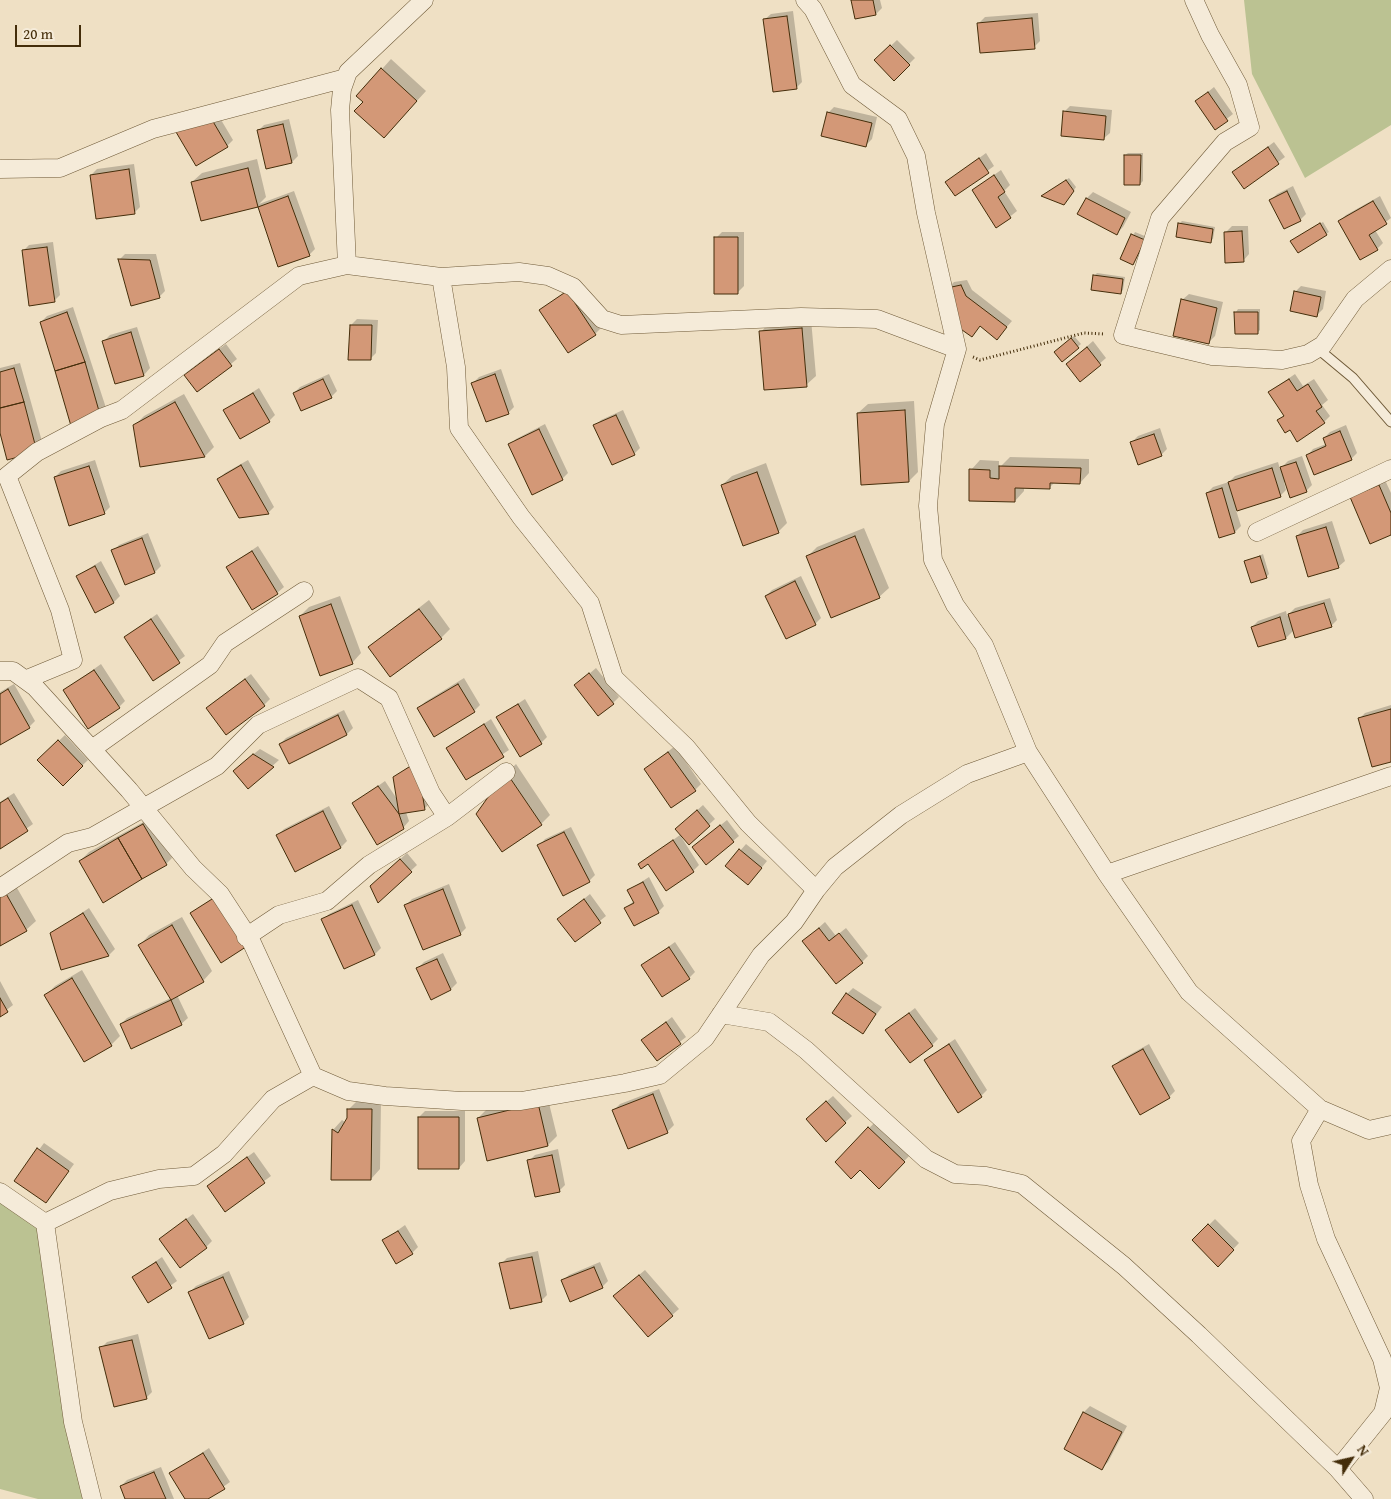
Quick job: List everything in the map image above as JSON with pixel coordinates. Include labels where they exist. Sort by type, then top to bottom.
[{"type":"street","points":[[348,265],[340,110],[342,89],[348,72],[424,0]]},
{"type":"street","points":[[804,0],[813,9],[852,85],[898,119],[916,156],[926,213],[957,349],[935,424],[928,506],[933,560],[955,605],[984,645],[1028,752],[1107,874],[1189,992],[1320,1109],[1369,1130],[1391,1125]]},
{"type":"street","points":[[1194,0],[1210,35],[1238,85],[1250,127],[1225,142],[1160,218],[1123,335],[1220,356],[1282,360],[1308,354],[1323,345],[1355,299],[1391,269]]},
{"type":"street","points":[[0,169],[60,168],[154,129],[346,78]]},
{"type":"street","points":[[27,679],[72,660],[60,610],[5,478],[37,452],[101,418],[122,410],[299,276],[348,265],[441,277],[519,272],[548,276],[573,287],[602,319],[621,325],[801,317],[877,319],[957,349]]},
{"type":"street","points":[[441,277],[456,367],[459,428],[521,517],[590,603],[614,678],[686,746],[748,823],[816,890]]},
{"type":"street","points":[[1257,532],[1391,469]]},
{"type":"street","points":[[92,749],[210,665],[225,643],[304,591]]},
{"type":"street","points":[[0,671],[13,671],[27,679],[92,749],[193,868],[220,894],[246,937],[252,943],[313,1076],[348,1091],[366,1094],[462,1101],[521,1101],[660,1075],[705,1038],[761,955],[794,922],[835,867],[901,815],[967,774],[1028,752]]},
{"type":"street","points":[[0,888],[68,843],[92,837],[142,807],[218,766],[258,725],[358,678],[389,698],[431,793],[447,817]]},
{"type":"street","points":[[246,937],[279,915],[327,901],[369,865],[447,817],[506,772]]},
{"type":"street","points":[[1107,874],[1391,776]]},
{"type":"street","points":[[721,1014],[769,1022],[806,1050],[926,1159],[955,1174],[986,1176],[1022,1184],[1124,1266],[1338,1469],[1364,1499]]},
{"type":"street","points":[[45,1223],[110,1191],[158,1179],[194,1176],[224,1154],[273,1099],[313,1076]]},
{"type":"street","points":[[1320,1109],[1301,1141],[1309,1185],[1326,1240],[1382,1359],[1389,1388],[1383,1413],[1338,1469]]},
{"type":"street","points":[[0,1192],[45,1223],[73,1422],[92,1499]]},
{"type":"lane","points":[[1317,348],[1353,378],[1391,422]]},
{"type":"path","points":[[957,349],[980,360],[1084,333],[1123,335]]},
{"type":"green space","points":[[1244,0],[1391,0],[1391,125],[1305,178],[1252,74]]},
{"type":"green space","points":[[0,1192],[45,1223],[92,1499],[38,1499],[0,1489]]},
{"type":"building","points":[[851,0],[873,0],[876,15],[855,19]]},
{"type":"building","points":[[787,16],[797,89],[773,92],[763,19]]},
{"type":"building","points":[[1032,18],[1035,49],[980,53],[977,23]]},
{"type":"building","points":[[890,45],[910,65],[894,81],[874,60]]},
{"type":"building","points":[[381,68],[417,101],[384,138],[354,111],[363,102],[356,96]]},
{"type":"building","points":[[1208,92],[1228,121],[1215,130],[1195,101]]},
{"type":"building","points":[[1063,111],[1106,116],[1104,140],[1061,136]]},
{"type":"building","points":[[827,112],[872,123],[866,147],[821,136]]},
{"type":"building","points":[[208,113],[228,147],[196,166],[176,132]]},
{"type":"building","points":[[283,124],[292,163],[266,169],[257,130]]},
{"type":"building","points":[[1268,147],[1279,164],[1244,189],[1232,172]]},
{"type":"building","points":[[1124,155],[1141,155],[1140,185],[1124,185]]},
{"type":"building","points":[[979,158],[989,173],[955,196],[945,182]]},
{"type":"building","points":[[248,168],[258,207],[201,221],[191,182]]},
{"type":"building","points":[[129,169],[135,214],[96,219],[90,175]]},
{"type":"building","points":[[994,175],[1005,192],[998,197],[1011,218],[996,228],[972,190]]},
{"type":"building","points":[[1066,180],[1074,191],[1064,205],[1041,196]]},
{"type":"building","points":[[1287,191],[1301,221],[1284,229],[1269,200]]},
{"type":"building","points":[[288,196],[310,256],[278,267],[258,207]]},
{"type":"building","points":[[1086,198],[1125,218],[1117,235],[1077,214]]},
{"type":"building","points":[[1373,201],[1387,224],[1369,235],[1378,250],[1360,260],[1338,221]]},
{"type":"building","points":[[1178,223],[1213,229],[1211,243],[1176,237]]},
{"type":"building","points":[[1320,223],[1327,235],[1298,253],[1290,241]]},
{"type":"building","points":[[1242,231],[1244,262],[1225,263],[1224,232]]},
{"type":"building","points":[[1131,234],[1145,240],[1133,265],[1120,259]]},
{"type":"building","points":[[714,237],[738,237],[738,294],[714,294]]},
{"type":"building","points":[[47,247],[55,302],[29,306],[22,250]]},
{"type":"building","points":[[118,259],[150,260],[160,298],[131,306]]},
{"type":"building","points":[[1093,275],[1123,279],[1121,294],[1091,290]]},
{"type":"building","points":[[961,285],[966,296],[1007,327],[997,340],[980,326],[972,337],[955,325],[947,288]]},
{"type":"building","points":[[567,291],[596,335],[568,353],[539,310]]},
{"type":"building","points":[[1294,291],[1321,297],[1317,317],[1290,311]]},
{"type":"building","points":[[1181,299],[1217,308],[1209,344],[1173,336]]},
{"type":"building","points":[[67,312],[85,362],[55,371],[40,322]]},
{"type":"building","points":[[1234,312],[1258,312],[1258,334],[1235,334]]},
{"type":"building","points":[[350,325],[372,325],[371,360],[348,360]]},
{"type":"building","points":[[802,328],[807,387],[764,390],[759,331]]},
{"type":"building","points":[[131,332],[144,376],[115,384],[102,341]]},
{"type":"building","points":[[1071,338],[1079,348],[1062,362],[1054,352]]},
{"type":"building","points":[[1087,347],[1101,365],[1080,382],[1066,364]]},
{"type":"building","points":[[219,349],[232,366],[197,392],[184,375]]},
{"type":"building","points":[[85,362],[101,418],[71,426],[55,371]]},
{"type":"building","points":[[14,368],[24,402],[0,408],[0,372]]},
{"type":"building","points":[[495,374],[509,414],[486,422],[471,383]]},
{"type":"building","points":[[323,379],[332,398],[301,411],[293,393]]},
{"type":"building","points":[[1289,379],[1297,391],[1308,384],[1322,407],[1316,411],[1325,423],[1297,442],[1290,430],[1285,433],[1277,420],[1284,416],[1268,392]]},
{"type":"building","points":[[253,393],[270,422],[240,439],[223,410]]},
{"type":"building","points":[[24,402],[37,452],[7,460],[0,433],[0,408]]},
{"type":"building","points":[[175,402],[205,457],[140,467],[133,425]]},
{"type":"building","points":[[905,410],[909,482],[861,485],[857,413]]},
{"type":"building","points":[[616,415],[635,455],[612,465],[593,425]]},
{"type":"building","points":[[539,429],[563,480],[532,495],[508,444]]},
{"type":"building","points":[[1340,431],[1352,460],[1314,475],[1306,455],[1326,446],[1323,438]]},
{"type":"building","points":[[1154,434],[1162,456],[1138,465],[1130,442]]},
{"type":"building","points":[[1296,462],[1307,492],[1290,498],[1280,467]]},
{"type":"building","points":[[241,465],[269,514],[239,518],[217,479]]},
{"type":"building","points":[[89,466],[105,514],[69,526],[54,477]]},
{"type":"building","points":[[999,466],[1081,468],[1080,484],[1050,483],[1050,489],[1015,488],[1015,502],[969,501],[969,469],[990,470],[990,478],[999,479]]},
{"type":"building","points":[[1272,468],[1281,497],[1237,511],[1228,482]]},
{"type":"building","points":[[757,472],[779,533],[743,546],[721,485]]},
{"type":"building","points":[[1379,485],[1391,513],[1391,535],[1370,544],[1350,497]]},
{"type":"building","points":[[1222,488],[1235,533],[1219,538],[1206,493]]},
{"type":"building","points":[[1326,527],[1339,568],[1308,577],[1296,536]]},
{"type":"building","points":[[855,536],[880,598],[831,618],[806,556]]},
{"type":"building","points":[[142,538],[155,573],[125,585],[111,550]]},
{"type":"building","points":[[252,551],[278,594],[252,610],[226,567]]},
{"type":"building","points":[[1260,556],[1267,578],[1251,583],[1244,561]]},
{"type":"building","points":[[95,566],[114,603],[95,613],[76,576]]},
{"type":"building","points":[[795,581],[816,625],[786,639],[765,596]]},
{"type":"building","points":[[1324,603],[1332,627],[1295,638],[1288,614]]},
{"type":"building","points":[[331,604],[353,664],[320,676],[299,616]]},
{"type":"building","points":[[419,609],[442,639],[390,677],[368,647]]},
{"type":"building","points":[[1280,617],[1286,639],[1258,647],[1251,627]]},
{"type":"building","points":[[151,619],[180,663],[153,681],[124,637]]},
{"type":"building","points":[[94,670],[120,708],[88,729],[63,690]]},
{"type":"building","points":[[589,673],[614,704],[598,716],[574,685]]},
{"type":"building","points":[[245,679],[265,706],[226,735],[206,708]]},
{"type":"building","points":[[458,684],[475,712],[434,737],[417,708]]},
{"type":"building","points":[[8,689],[30,728],[0,745],[0,694]]},
{"type":"building","points":[[518,704],[542,744],[520,757],[496,717]]},
{"type":"building","points":[[1391,709],[1391,762],[1372,767],[1358,718]]},
{"type":"building","points":[[338,715],[347,735],[289,764],[279,744]]},
{"type":"building","points":[[484,724],[504,757],[466,780],[446,748]]},
{"type":"building","points":[[58,740],[83,766],[63,786],[37,760]]},
{"type":"building","points":[[668,752],[696,791],[671,808],[644,769]]},
{"type":"building","points":[[253,754],[274,767],[248,789],[233,771]]},
{"type":"building","points":[[417,762],[425,810],[399,814],[393,777]]},
{"type":"building","points":[[506,772],[542,825],[502,852],[476,814]]},
{"type":"building","points":[[378,786],[399,814],[404,829],[377,845],[352,803]]},
{"type":"building","points":[[8,798],[28,831],[0,849],[0,803]]},
{"type":"building","points":[[697,810],[710,826],[689,845],[675,829]]},
{"type":"building","points":[[323,811],[341,848],[295,872],[276,835]]},
{"type":"building","points":[[143,824],[167,865],[142,879],[118,838]]},
{"type":"building","points":[[720,825],[734,842],[706,865],[692,847]]},
{"type":"building","points":[[564,832],[590,882],[563,896],[537,845]]},
{"type":"building","points":[[118,838],[142,879],[103,903],[79,861]]},
{"type":"building","points":[[673,840],[694,872],[666,891],[648,864],[641,869],[638,864]]},
{"type":"building","points":[[739,849],[762,868],[748,885],[725,866]]},
{"type":"building","points":[[400,859],[412,872],[378,903],[370,886]]},
{"type":"building","points":[[643,882],[659,913],[634,926],[624,908],[634,903],[627,890]]},
{"type":"building","points":[[443,889],[461,935],[423,950],[404,905]]},
{"type":"building","points":[[4,890],[27,931],[0,946],[0,892]]},
{"type":"building","points":[[220,894],[252,943],[221,963],[190,913]]},
{"type":"building","points":[[584,899],[601,923],[575,942],[557,919]]},
{"type":"building","points":[[352,905],[375,955],[344,969],[321,919]]},
{"type":"building","points":[[83,913],[109,956],[61,970],[50,933]]},
{"type":"building","points":[[172,925],[204,982],[171,1000],[138,945]]},
{"type":"building","points":[[819,928],[829,941],[839,933],[863,963],[836,984],[802,941]]},
{"type":"building","points":[[669,947],[690,979],[662,997],[641,965]]},
{"type":"building","points":[[437,959],[451,990],[431,1000],[416,968]]},
{"type":"building","points":[[72,978],[112,1046],[84,1062],[44,995]]},
{"type":"building","points":[[846,993],[876,1014],[863,1034],[832,1013]]},
{"type":"building","points":[[0,998],[8,1012],[0,1017]]},
{"type":"building","points":[[171,1000],[182,1025],[131,1049],[120,1024]]},
{"type":"building","points":[[909,1013],[933,1046],[910,1063],[885,1030]]},
{"type":"building","points":[[666,1022],[681,1044],[657,1061],[641,1040]]},
{"type":"building","points":[[949,1044],[982,1097],[958,1113],[924,1060]]},
{"type":"building","points":[[1143,1049],[1170,1098],[1140,1115],[1112,1066]]},
{"type":"building","points":[[653,1094],[668,1133],[628,1149],[612,1110]]},
{"type":"building","points":[[826,1101],[846,1123],[826,1142],[806,1119]]},
{"type":"building","points":[[538,1103],[548,1146],[487,1161],[477,1118]]},
{"type":"building","points":[[347,1109],[372,1109],[371,1180],[331,1180],[332,1129],[338,1133],[347,1118]]},
{"type":"building","points":[[418,1117],[459,1117],[459,1169],[418,1169]]},
{"type":"building","points":[[868,1127],[905,1162],[879,1189],[860,1170],[851,1179],[835,1162]]},
{"type":"building","points":[[37,1148],[69,1171],[46,1203],[14,1181]]},
{"type":"building","points":[[552,1155],[560,1192],[535,1197],[527,1160]]},
{"type":"building","points":[[247,1157],[265,1183],[225,1212],[207,1186]]},
{"type":"building","points":[[186,1219],[207,1248],[180,1268],[159,1239]]},
{"type":"building","points":[[1208,1224],[1234,1250],[1218,1267],[1192,1240]]},
{"type":"building","points":[[398,1231],[413,1254],[396,1264],[382,1240]]},
{"type":"building","points":[[532,1257],[542,1302],[510,1309],[499,1263]]},
{"type":"building","points":[[156,1262],[172,1288],[148,1303],[132,1277]]},
{"type":"building","points":[[594,1267],[603,1288],[570,1302],[561,1280]]},
{"type":"building","points":[[639,1275],[673,1316],[648,1337],[613,1296]]},
{"type":"building","points":[[223,1277],[244,1324],[209,1339],[188,1292]]},
{"type":"building","points":[[132,1340],[147,1399],[114,1407],[99,1347]]},
{"type":"building","points":[[1083,1412],[1122,1432],[1102,1470],[1064,1449]]},
{"type":"building","points":[[203,1453],[225,1489],[208,1499],[185,1499],[169,1473]]},
{"type":"building","points":[[154,1472],[166,1499],[125,1499],[120,1486]]}]
